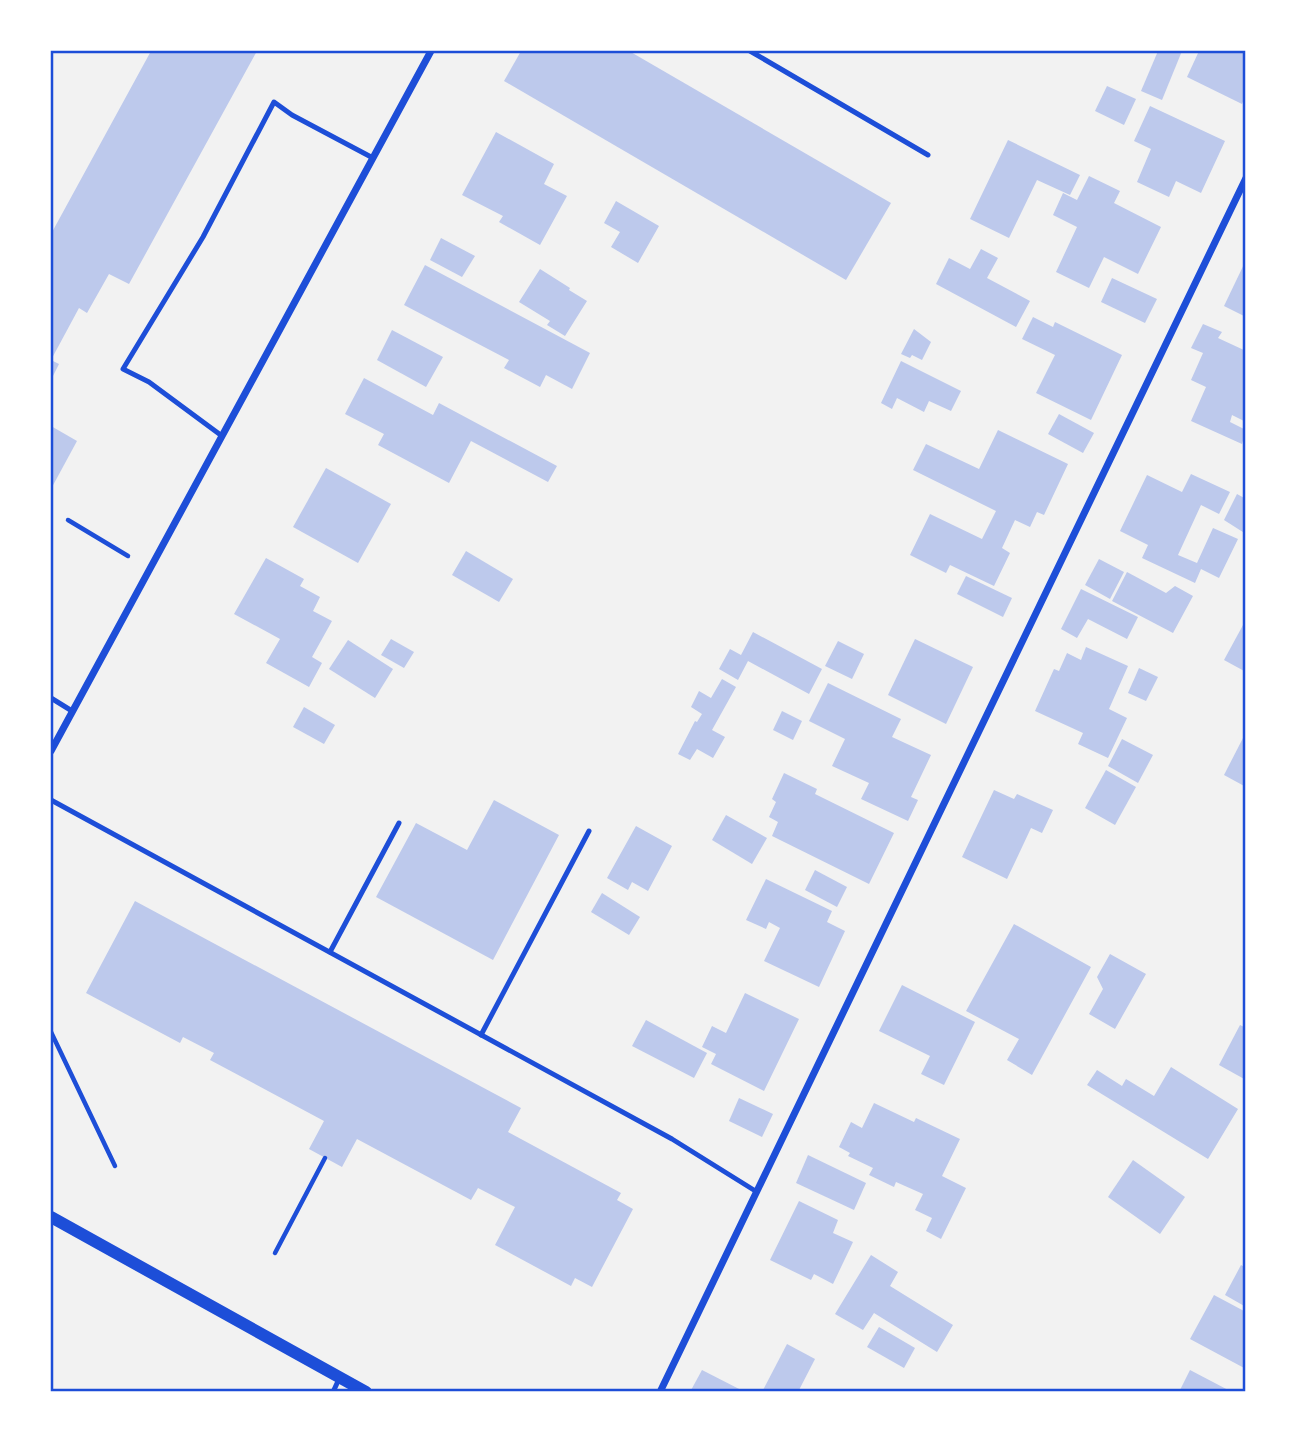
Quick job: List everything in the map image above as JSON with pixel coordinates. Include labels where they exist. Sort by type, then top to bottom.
[{"type":"street","points":[[51,751],[431,51]]},
{"type":"street","points":[[660,1392],[1246,178]]},
{"type":"street","points":[[51,1217],[366,1392]]},
{"type":"lane","points":[[750,51],[928,155]]},
{"type":"lane","points":[[222,436],[149,382],[124,369],[203,237],[274,102],[292,115],[373,158]]},
{"type":"lane","points":[[51,698],[72,711]]},
{"type":"lane","points":[[51,800],[672,1139],[757,1192]]},
{"type":"lane","points":[[330,953],[399,822]]},
{"type":"lane","points":[[481,1035],[589,831]]},
{"type":"lane","points":[[333,1392],[340,1378]]},
{"type":"path","points":[[68,520],[150,569]]},
{"type":"path","points":[[51,1032],[115,1166]]},
{"type":"path","points":[[275,1253],[325,1157]]},
{"type":"building","points":[[151,51],[257,51],[129,284],[109,274],[87,313],[79,308],[51,360],[51,234]]},
{"type":"building","points":[[521,51],[629,51],[891,203],[846,280],[504,81]]},
{"type":"building","points":[[1158,51],[1182,51],[1162,100],[1141,91]]},
{"type":"building","points":[[1199,51],[1246,51],[1246,95],[1242,104],[1187,77]]},
{"type":"building","points":[[1107,86],[1136,99],[1124,125],[1095,111]]},
{"type":"building","points":[[1150,106],[1225,141],[1201,193],[1176,181],[1169,197],[1137,182],[1151,149],[1134,141]]},
{"type":"building","points":[[496,132],[554,164],[544,184],[567,196],[540,245],[499,222],[503,216],[462,195]]},
{"type":"building","points":[[1008,140],[1080,175],[1070,195],[1037,180],[1009,238],[970,219]]},
{"type":"building","points":[[1089,176],[1120,191],[1114,203],[1161,227],[1138,274],[1104,257],[1089,288],[1056,272],[1077,227],[1053,215],[1063,193],[1077,200]]},
{"type":"building","points":[[616,201],[659,226],[638,263],[611,247],[620,232],[604,223]]},
{"type":"building","points":[[441,238],[475,256],[462,277],[430,260]]},
{"type":"building","points":[[981,249],[998,258],[987,278],[1030,301],[1016,327],[936,284],[949,258],[970,269]]},
{"type":"building","points":[[1246,260],[1246,317],[1224,306]]},
{"type":"building","points":[[425,265],[590,353],[572,389],[546,375],[540,387],[504,368],[509,360],[404,305]]},
{"type":"building","points":[[540,269],[587,301],[565,336],[547,325],[550,321],[519,302]]},
{"type":"building","points":[[1112,278],[1157,299],[1145,323],[1101,302]]},
{"type":"building","points":[[1033,317],[1053,327],[1055,322],[1122,355],[1091,420],[1036,393],[1055,355],[1022,339]]},
{"type":"building","points":[[1203,324],[1222,332],[1218,338],[1246,351],[1246,422],[1232,415],[1230,422],[1246,430],[1242,444],[1191,421],[1206,387],[1191,380],[1203,353],[1191,348]]},
{"type":"building","points":[[914,329],[931,342],[922,360],[901,354]]},
{"type":"building","points":[[392,330],[443,357],[426,387],[377,360]]},
{"type":"building","points":[[51,360],[59,364],[51,380]]},
{"type":"building","points":[[901,361],[961,391],[951,411],[929,401],[924,412],[897,398],[892,409],[881,403]]},
{"type":"building","points":[[364,378],[433,415],[439,403],[557,466],[548,482],[471,441],[449,483],[378,445],[384,434],[345,414]]},
{"type":"building","points":[[1059,414],[1094,433],[1083,453],[1048,434]]},
{"type":"building","points":[[51,426],[77,441],[51,489]]},
{"type":"building","points":[[998,430],[1068,464],[1044,515],[1037,512],[1030,527],[1015,520],[1002,548],[1010,553],[994,586],[950,565],[946,573],[910,555],[930,514],[982,539],[996,511],[913,470],[926,444],[979,469]]},
{"type":"building","points":[[326,468],[391,504],[358,563],[293,527]]},
{"type":"building","points":[[1191,474],[1230,492],[1219,514],[1201,505],[1178,555],[1197,563],[1213,528],[1238,539],[1219,578],[1201,569],[1195,583],[1142,558],[1148,545],[1120,531],[1147,475],[1182,492]]},
{"type":"building","points":[[1237,494],[1246,499],[1246,534],[1224,520]]},
{"type":"building","points":[[466,551],[513,579],[499,602],[452,575]]},
{"type":"building","points":[[266,558],[304,579],[300,586],[320,597],[313,611],[332,621],[312,657],[322,663],[309,687],[266,663],[280,639],[234,614]]},
{"type":"building","points":[[1099,559],[1124,572],[1110,599],[1085,585]]},
{"type":"building","points":[[1127,572],[1166,593],[1175,586],[1193,596],[1173,633],[1112,601]]},
{"type":"building","points":[[966,576],[1012,598],[1003,617],[957,594]]},
{"type":"building","points":[[1081,589],[1138,617],[1127,639],[1088,619],[1077,638],[1061,629]]},
{"type":"building","points":[[1243,625],[1246,627],[1246,672],[1224,660]]},
{"type":"building","points":[[753,632],[822,669],[809,694],[748,661],[738,680],[719,669],[730,649],[741,655]]},
{"type":"building","points":[[391,639],[414,652],[404,668],[381,655]]},
{"type":"building","points":[[915,639],[973,667],[946,724],[888,695]]},
{"type":"building","points":[[348,640],[393,669],[375,698],[329,669]]},
{"type":"building","points":[[838,641],[864,654],[852,679],[825,666]]},
{"type":"building","points":[[1086,647],[1128,666],[1109,709],[1127,718],[1108,758],[1078,744],[1083,733],[1035,711],[1054,669],[1059,671],[1067,653],[1081,660]]},
{"type":"building","points":[[1139,668],[1158,677],[1146,701],[1128,693]]},
{"type":"building","points":[[722,679],[736,687],[712,730],[725,737],[713,758],[697,749],[690,760],[678,754],[695,721],[697,722],[702,714],[691,707],[699,691],[711,698]]},
{"type":"building","points":[[828,683],[901,719],[892,737],[931,755],[911,797],[918,800],[908,821],[861,799],[869,783],[832,766],[845,739],[809,721]]},
{"type":"building","points":[[304,707],[335,725],[324,744],[293,727]]},
{"type":"building","points":[[782,711],[802,721],[793,740],[773,730]]},
{"type":"building","points":[[1243,738],[1246,740],[1246,787],[1224,775]]},
{"type":"building","points":[[1122,739],[1153,755],[1138,783],[1108,766]]},
{"type":"building","points":[[1106,770],[1136,787],[1115,825],[1085,808]]},
{"type":"building","points":[[784,773],[817,789],[815,794],[894,833],[869,884],[772,836],[778,822],[769,817],[776,802],[772,799]]},
{"type":"building","points":[[994,790],[1014,799],[1017,794],[1053,810],[1042,833],[1031,828],[1007,879],[962,857]]},
{"type":"building","points":[[494,800],[559,835],[493,960],[376,897],[416,823],[467,850]]},
{"type":"building","points":[[726,815],[767,838],[752,864],[712,840]]},
{"type":"building","points":[[636,826],[672,846],[648,891],[632,882],[628,890],[607,878]]},
{"type":"building","points":[[815,870],[847,887],[837,907],[805,890]]},
{"type":"building","points":[[766,879],[832,911],[827,922],[845,931],[819,987],[764,961],[780,928],[769,922],[766,929],[746,920]]},
{"type":"building","points":[[602,893],[640,917],[629,935],[591,912]]},
{"type":"building","points":[[135,901],[521,1108],[508,1132],[621,1193],[617,1200],[633,1209],[592,1287],[575,1278],[571,1286],[495,1245],[515,1207],[478,1188],[471,1200],[357,1139],[342,1167],[309,1149],[324,1121],[210,1060],[214,1053],[183,1037],[180,1043],[86,993]]},
{"type":"building","points":[[1014,924],[1091,967],[1032,1075],[1007,1060],[1019,1039],[966,1011]]},
{"type":"building","points":[[1110,954],[1146,974],[1115,1029],[1089,1014],[1103,989],[1097,977]]},
{"type":"building","points":[[902,985],[975,1022],[944,1085],[921,1074],[930,1056],[879,1031]]},
{"type":"building","points":[[745,993],[799,1019],[764,1091],[711,1064],[716,1054],[702,1047],[712,1026],[726,1033]]},
{"type":"building","points":[[646,1020],[707,1053],[694,1078],[632,1046]]},
{"type":"building","points":[[1240,1025],[1246,1028],[1246,1080],[1219,1065]]},
{"type":"building","points":[[1171,1067],[1238,1109],[1208,1159],[1087,1085],[1097,1070],[1122,1086],[1126,1079],[1154,1096]]},
{"type":"building","points":[[739,1098],[773,1114],[762,1137],[729,1121]]},
{"type":"building","points":[[874,1103],[914,1122],[916,1118],[960,1139],[942,1176],[966,1188],[941,1239],[926,1231],[932,1218],[915,1210],[923,1194],[896,1182],[894,1187],[869,1175],[873,1168],[848,1156],[850,1153],[839,1147],[851,1122],[862,1128]]},
{"type":"building","points":[[808,1155],[866,1183],[854,1210],[796,1183]]},
{"type":"building","points":[[1133,1160],[1185,1197],[1160,1234],[1108,1197]]},
{"type":"building","points":[[799,1201],[838,1220],[833,1233],[853,1242],[833,1284],[814,1274],[811,1280],[770,1260]]},
{"type":"building","points":[[871,1255],[898,1272],[890,1286],[953,1325],[937,1352],[874,1313],[863,1330],[835,1314]]},
{"type":"building","points":[[1241,1265],[1246,1268],[1246,1307],[1225,1295]]},
{"type":"building","points":[[1214,1295],[1244,1311],[1246,1307],[1246,1369],[1190,1339]]},
{"type":"building","points":[[879,1327],[915,1348],[904,1368],[867,1347]]},
{"type":"building","points":[[787,1344],[815,1359],[798,1392],[762,1392]]},
{"type":"building","points":[[702,1370],[745,1392],[690,1392]]},
{"type":"building","points":[[1190,1370],[1232,1392],[1179,1392]]}]
